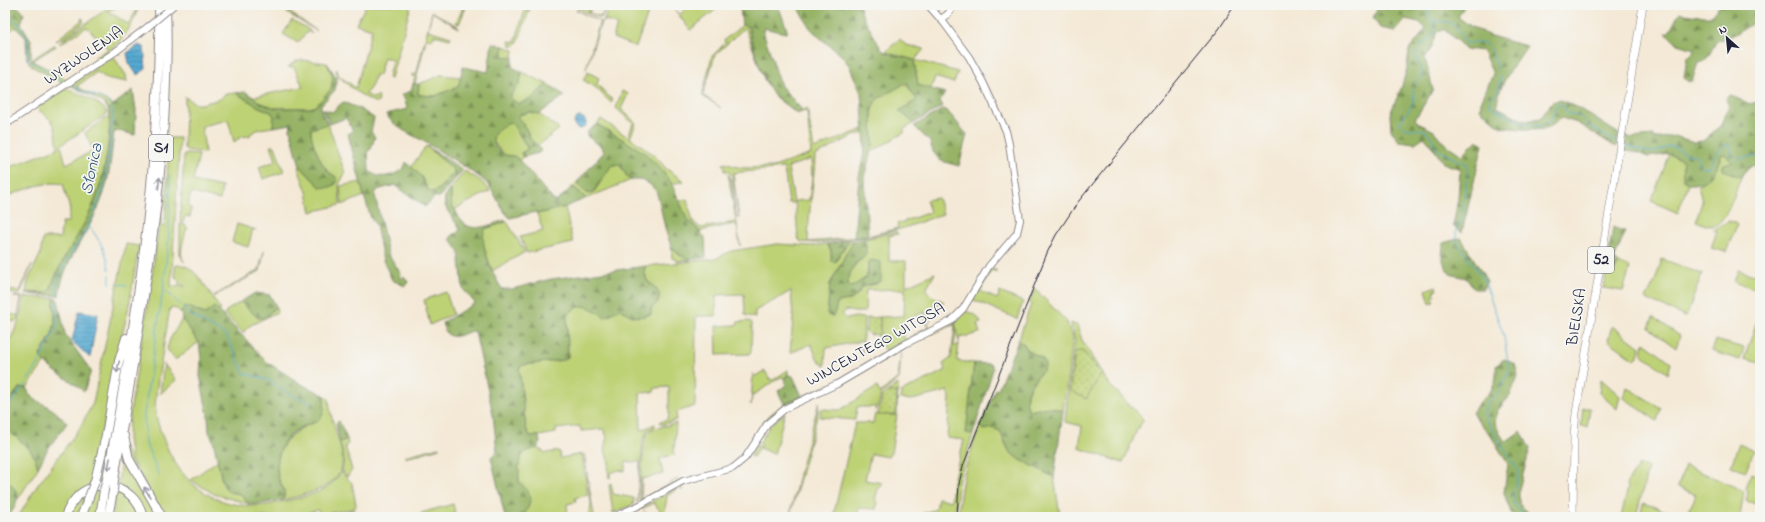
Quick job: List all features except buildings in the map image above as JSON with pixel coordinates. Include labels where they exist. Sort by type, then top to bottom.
[{"type":"highway","name":"S1","points":[[108,517],[110,479],[145,245],[154,155],[160,37],[159,5]]},
{"type":"highway","name":"S1","points":[[110,479],[124,423],[152,246],[160,168],[167,37],[166,5]]},
{"type":"highway","points":[[81,517],[95,480],[106,435],[119,361],[134,316]]},
{"type":"highway","points":[[124,423],[124,438],[129,459],[162,517]]},
{"type":"highway","points":[[65,517],[72,502],[80,494],[98,485],[108,485],[123,489],[135,498],[140,506],[143,517]]},
{"type":"highway","name":"S1","points":[[100,517],[109,490]]},
{"type":"main road","name":"BIELSKA","points":[[1572,517],[1576,413],[1643,5]]},
{"type":"street","name":"WYZWOLENIA","points":[[5,125],[115,52],[174,5]]},
{"type":"street","name":"WINCENTEGO WITOSA","points":[[613,517],[640,505],[683,480],[728,470],[736,466],[745,458],[768,423],[782,410],[837,384],[906,344],[948,323],[958,315],[986,270],[1014,237],[1020,225],[1008,138],[983,82],[969,57],[941,19],[928,5]]},
{"type":"street","points":[[941,19],[950,12],[954,5]]},
{"type":"green space","points":[[5,5],[16,5],[24,13],[21,24],[31,40],[31,57],[27,60],[26,38],[5,17]]},
{"type":"green space","points":[[112,5],[122,5],[108,11],[128,24],[138,8],[132,24],[122,38],[104,55],[97,60],[95,57],[108,49],[87,27],[60,44],[60,42]]},
{"type":"green space","points":[[314,5],[289,12],[317,31],[287,13],[289,9]]},
{"type":"green space","points":[[366,5],[411,5],[391,79],[388,78],[392,60],[384,57],[379,75],[375,75],[372,85],[366,94],[373,98],[378,96],[379,101],[377,103],[354,90],[339,76],[356,88],[372,29],[356,24]]},
{"type":"green space","points":[[464,5],[467,5],[459,24],[456,23]]},
{"type":"green space","points":[[529,5],[531,5],[518,42],[514,46],[510,45],[509,41],[515,42],[525,10],[528,10]]},
{"type":"green space","points":[[570,5],[592,5],[589,13]]},
{"type":"green space","points":[[609,5],[624,7],[625,5],[651,5],[636,47],[613,38],[617,25],[605,20],[603,23]]},
{"type":"green space","points":[[690,5],[725,5],[721,9],[719,7],[690,30],[672,6],[679,15]]},
{"type":"green space","points":[[735,5],[778,5],[788,32],[785,33],[764,28],[763,31],[781,86],[802,110],[797,113],[780,100],[770,88],[761,72],[748,26],[744,24],[742,26],[740,8]]},
{"type":"green space","points":[[793,5],[859,5],[862,14],[881,49],[885,52],[914,60],[918,85],[945,93],[940,101],[943,106],[914,123],[899,111],[917,100],[907,85],[904,84],[876,100],[872,109],[873,144],[864,177],[868,236],[854,238],[859,177],[865,147],[861,93],[849,65],[841,55],[810,28],[798,8]]},
{"type":"green space","points":[[1379,5],[1401,5],[1414,11],[1419,7],[1418,5],[1465,5],[1458,17],[1466,23],[1491,36],[1527,46],[1513,67],[1500,91],[1497,107],[1525,121],[1541,118],[1552,102],[1560,100],[1577,107],[1619,134],[1616,147],[1577,123],[1562,118],[1547,129],[1530,130],[1501,127],[1480,109],[1481,102],[1493,74],[1483,51],[1466,49],[1445,30],[1437,31],[1432,47],[1425,58],[1433,90],[1415,119],[1420,124],[1434,131],[1444,143],[1462,155],[1477,140],[1483,144],[1462,232],[1453,226],[1458,199],[1460,169],[1443,163],[1424,137],[1415,143],[1399,141],[1391,130],[1390,114],[1402,86],[1407,68],[1409,50],[1426,29],[1419,22],[1405,19],[1396,31],[1380,28],[1373,18]]},
{"type":"green space","points":[[1720,5],[1752,5],[1757,12],[1756,21],[1727,38],[1717,40],[1708,57],[1704,61],[1698,63],[1692,81],[1687,81],[1684,78],[1687,58],[1694,51],[1694,49],[1677,44],[1666,33],[1670,31],[1679,13],[1711,16]]},
{"type":"green space","points":[[432,12],[459,27],[459,28]]},
{"type":"green space","points":[[432,12],[428,30],[451,37],[450,39],[434,35],[432,40],[426,39],[415,84],[413,84],[415,77],[412,76],[412,74],[416,75]]},
{"type":"green space","points":[[5,17],[15,27],[5,36]]},
{"type":"green space","points":[[81,18],[83,19],[83,23],[65,37],[56,41],[82,20]]},
{"type":"green space","points":[[292,20],[308,29],[312,34],[308,31],[298,43],[283,34]]},
{"type":"green space","points":[[600,21],[601,22],[586,69]]},
{"type":"green space","points":[[744,24],[748,26],[759,65],[745,27],[715,55],[703,95],[721,108],[702,96],[712,56],[725,43],[724,40]]},
{"type":"green space","points":[[900,39],[906,45],[924,49],[915,60],[958,72],[954,83],[935,77],[931,89],[918,85],[914,60],[885,52]]},
{"type":"green space","points":[[492,43],[503,46],[503,56],[513,58],[512,67],[522,72],[520,83],[511,95],[511,99],[519,104],[531,99],[547,84],[558,90],[564,96],[539,114],[529,112],[519,115],[518,117],[531,140],[541,150],[539,153],[523,157],[521,153],[528,149],[512,123],[495,132],[493,137],[496,147],[504,154],[514,156],[519,160],[554,201],[557,201],[571,188],[575,188],[584,196],[585,199],[565,207],[537,214],[536,212],[510,218],[502,209],[486,182],[467,168],[398,127],[386,114],[407,109],[405,100],[401,95],[411,91],[413,84],[419,84],[418,95],[435,96],[458,87],[463,67],[488,72]]},
{"type":"green space","points":[[54,45],[56,46],[32,61],[64,77],[67,80],[63,83],[35,68],[28,62]]},
{"type":"green space","points":[[503,46],[514,50],[513,58],[503,57]]},
{"type":"green space","points":[[113,56],[126,75],[127,82],[106,78],[97,72],[77,86],[113,105],[108,109],[104,103],[70,85]]},
{"type":"green space","points":[[302,60],[327,63],[333,77],[331,89],[316,106],[311,108],[276,108],[261,103],[252,97],[303,87],[294,67],[288,67],[296,61]]},
{"type":"green space","points":[[327,63],[337,78],[335,90],[321,105],[321,111],[328,124],[311,129],[311,133],[321,162],[338,181],[330,187],[320,187],[300,166],[290,129],[291,124],[273,127],[274,116],[271,112],[259,107],[236,93],[246,92],[261,103],[276,108],[311,108],[316,106],[331,89],[333,77]]},
{"type":"green space","points":[[522,72],[547,84],[531,99],[519,104],[511,99],[511,95],[520,83]]},
{"type":"green space","points":[[588,72],[599,78],[597,84],[613,101],[611,103],[595,87],[583,80]]},
{"type":"green space","points":[[441,75],[461,77],[458,87],[435,96],[418,95],[419,84]]},
{"type":"green space","points":[[763,75],[775,95],[797,113],[807,108],[814,149],[863,129],[863,133],[851,137],[815,156],[808,242],[868,236],[898,228],[897,224],[930,212],[926,200],[938,198],[943,214],[904,228],[868,237],[818,243],[801,242],[798,238],[795,201],[809,200],[812,179],[811,159],[788,167],[794,203],[789,203],[784,168],[733,173],[739,219],[732,176],[728,171],[724,171],[724,163],[741,168],[774,167],[811,154],[807,112],[805,111],[797,114],[774,96]]},
{"type":"green space","points":[[904,84],[907,85],[917,100],[900,111],[914,123],[903,130],[905,132],[870,153],[873,144],[872,109],[875,100]]},
{"type":"green space","points":[[69,89],[91,99],[101,106],[107,114],[61,145],[66,164],[93,151],[85,133],[106,118],[110,118],[101,182],[87,219],[57,271],[48,293],[26,292],[28,280],[40,255],[43,238],[60,238],[62,222],[68,222],[70,210],[63,184],[56,183],[41,185],[5,197],[5,169],[58,148],[52,122],[38,110],[39,106],[63,90]]},
{"type":"green space","points":[[133,90],[136,110],[135,135],[119,131],[114,132],[110,167],[104,193],[96,213],[71,259],[61,283],[59,296],[25,294],[26,292],[42,294],[50,290],[61,264],[91,210],[97,196],[108,152],[108,109]]},
{"type":"green space","points":[[622,91],[628,94],[621,109],[636,123],[630,138],[648,150],[664,167],[684,181],[672,184],[658,166],[597,124],[601,119],[628,137],[633,123],[616,108]]},
{"type":"green space","points":[[236,93],[259,107],[271,112],[274,116],[273,127],[259,129],[250,134],[250,136],[241,137],[234,142],[228,120],[202,126],[205,153],[187,150],[184,148],[185,97],[196,104],[202,104],[220,99],[225,94]]},
{"type":"green space","points":[[1729,95],[1750,104],[1760,101],[1760,179],[1758,177],[1757,169],[1753,165],[1744,172],[1741,177],[1723,170],[1723,164],[1732,162],[1725,154],[1721,155],[1710,177],[1695,184],[1688,184],[1684,179],[1684,161],[1670,154],[1648,157],[1635,152],[1624,151],[1626,135],[1631,138],[1654,136],[1653,139],[1674,136],[1694,142],[1703,141],[1721,125],[1729,107],[1726,99]]},
{"type":"green space","points":[[343,102],[360,109],[374,118],[371,132],[375,137],[371,149],[368,151],[369,171],[374,174],[378,176],[386,176],[395,174],[403,169],[406,162],[421,176],[428,190],[433,192],[438,190],[454,172],[453,169],[427,146],[463,170],[438,198],[436,196],[425,207],[395,185],[377,190],[375,195],[388,254],[401,274],[399,277],[401,279],[404,276],[408,282],[405,286],[392,280],[383,260],[376,225],[371,218],[364,196],[348,134],[353,131],[346,118],[330,124],[322,109],[332,112]]},
{"type":"green space","points":[[943,109],[967,134],[959,166],[941,161],[933,152],[930,142],[914,126]]},
{"type":"green space","points":[[529,112],[539,114],[559,129],[538,146],[531,140],[526,129],[517,117]]},
{"type":"green space","points":[[509,123],[512,123],[516,127],[528,150],[521,153],[523,157],[519,160],[514,156],[504,155],[493,140],[494,134]]},
{"type":"green space","points":[[328,124],[345,173],[339,185],[340,205],[311,212],[307,192],[298,168],[300,166],[320,187],[337,178],[329,172],[318,156],[311,134],[311,129]]},
{"type":"green space","points":[[597,124],[645,153],[658,166],[672,184],[687,219],[705,237],[706,257],[692,259],[681,256],[674,249],[665,228],[656,191],[645,181],[632,180],[628,178],[622,168],[617,164],[611,166],[593,193],[588,194],[578,185],[578,181],[604,152],[602,147],[587,136],[587,132]]},
{"type":"green space","points":[[169,138],[180,138],[171,286],[184,287],[184,285],[179,285],[179,280],[175,277],[175,266],[182,265],[189,268],[201,280],[221,310],[219,311],[214,307],[205,314],[185,306],[181,313],[177,309],[170,308],[157,385],[156,402],[157,421],[166,445],[175,462],[185,476],[198,488],[212,497],[228,503],[263,505],[306,496],[322,490],[336,479],[341,472],[352,483],[356,505],[355,508],[329,513],[330,517],[321,517],[318,510],[292,517],[164,517],[131,459],[128,439],[129,419],[149,296],[161,209],[161,226],[165,227]]},
{"type":"green space","points":[[270,146],[275,146],[284,172],[263,179],[259,167],[276,161]]},
{"type":"green space","points":[[426,146],[453,169],[454,172],[438,190],[433,192],[428,190],[421,176],[411,167]]},
{"type":"green space","points":[[1670,154],[1684,161],[1684,180],[1688,184],[1678,213],[1651,201]]},
{"type":"green space","points":[[1725,154],[1732,162],[1733,174],[1741,177],[1726,214],[1716,224],[1711,226],[1705,225],[1696,221],[1702,202],[1698,185],[1712,172],[1721,155]]},
{"type":"green space","points":[[184,155],[199,155],[193,181],[222,187],[220,200],[191,193],[188,207],[191,208],[190,217],[185,216],[183,223],[180,222]]},
{"type":"green space","points":[[617,164],[631,180],[585,199],[584,196],[575,188],[571,188],[578,181],[578,185],[588,193],[593,193],[611,166]]},
{"type":"green space","points":[[465,171],[481,181],[490,191],[455,209],[451,203],[451,190],[449,190]]},
{"type":"green space","points":[[728,174],[731,180],[740,246],[737,226],[735,224],[700,231],[687,219],[679,201],[687,199],[693,222],[701,228],[735,222],[736,220]]},
{"type":"green space","points":[[361,182],[364,196],[342,205],[340,186]]},
{"type":"green space","points":[[449,190],[451,190],[451,203],[453,208],[464,224],[476,228],[505,220],[506,222],[485,229],[483,235],[485,251],[502,289],[512,289],[551,279],[646,266],[644,270],[647,281],[657,290],[659,294],[656,305],[651,308],[651,314],[638,317],[620,309],[605,317],[591,308],[581,306],[577,308],[567,316],[568,356],[564,360],[523,365],[519,368],[526,428],[530,436],[539,436],[540,443],[537,448],[525,453],[521,458],[519,466],[519,482],[529,493],[530,500],[528,508],[521,517],[505,517],[491,457],[497,452],[493,414],[475,332],[472,331],[457,336],[450,336],[444,329],[442,323],[475,303],[463,289],[459,251],[450,239],[452,235],[457,233],[460,229],[445,205],[446,195]]},
{"type":"green space","points":[[565,207],[573,243],[527,253],[520,237],[543,231],[537,214]]},
{"type":"green space","points":[[505,220],[525,252],[492,271],[483,244],[483,234],[485,229],[506,222]]},
{"type":"green space","points":[[1728,221],[1734,222],[1737,225],[1726,252],[1711,248],[1717,231],[1713,230]]},
{"type":"green space","points":[[180,224],[185,225],[188,229],[186,230],[181,250],[182,258],[180,254]]},
{"type":"green space","points":[[237,224],[253,229],[248,247],[232,242]]},
{"type":"green space","points":[[1613,227],[1625,232],[1614,260],[1619,263],[1615,269],[1607,265]]},
{"type":"green space","points":[[897,232],[898,234],[889,236],[889,261],[906,261],[906,286],[935,273],[926,290],[932,296],[944,302],[928,311],[930,321],[927,320],[929,329],[913,337],[912,336],[928,328],[924,312],[904,321],[904,339],[909,339],[883,353],[885,351],[877,336],[880,333],[880,317],[904,316],[905,289],[866,290],[865,312],[846,310],[842,315],[846,319],[855,317],[864,318],[862,353],[862,341],[826,348],[825,366],[818,360],[811,344],[790,353],[793,318],[791,291],[755,311],[755,318],[745,315],[744,294],[716,295],[716,316],[696,316],[695,406],[677,412],[676,420],[662,425],[660,422],[667,420],[669,415],[669,387],[655,388],[654,392],[640,393],[641,430],[655,424],[655,427],[647,431],[643,440],[637,503],[640,462],[626,462],[625,471],[619,470],[610,473],[609,478],[609,463],[605,447],[607,438],[604,429],[581,431],[580,426],[556,429],[556,433],[530,436],[526,428],[519,368],[523,365],[564,360],[568,357],[567,316],[577,308],[583,306],[593,308],[610,316],[615,310],[620,309],[628,314],[638,317],[651,314],[651,308],[656,305],[659,294],[657,290],[647,281],[644,269],[646,266],[715,259],[731,251],[777,244],[812,246],[827,244],[836,262],[847,241],[853,241],[830,284],[835,313],[836,305],[841,301],[851,300],[865,286],[877,284],[868,263],[867,277],[852,287],[848,285],[852,270],[862,259],[866,246],[864,239]]},
{"type":"green space","points":[[1461,238],[1487,281],[1483,289],[1474,289],[1466,278],[1450,274],[1442,259],[1443,243]]},
{"type":"green space","points":[[864,239],[866,254],[854,266],[850,274],[848,285],[852,287],[867,277],[868,263],[871,260],[881,262],[881,281],[864,287],[852,299],[842,301],[837,304],[833,316],[829,316],[827,314],[830,284],[853,241]]},
{"type":"green space","points":[[848,242],[834,263],[831,261],[831,250],[827,244]]},
{"type":"green space","points":[[126,244],[139,246],[129,306],[114,369],[103,430],[96,449],[100,451],[89,487],[63,517],[18,517],[37,486],[79,429],[93,403]]},
{"type":"green space","points":[[671,247],[679,255],[691,260],[678,261],[672,258]]},
{"type":"green space","points":[[264,251],[260,271],[214,296],[259,270]]},
{"type":"green space","points":[[1662,259],[1702,274],[1686,317],[1646,299],[1655,281]]},
{"type":"green space","points":[[1619,263],[1630,268],[1623,291],[1604,288],[1607,265],[1615,269]]},
{"type":"green space","points":[[32,264],[20,294],[5,293],[5,290],[20,291]]},
{"type":"green space","points":[[992,269],[996,270],[996,272],[993,270],[991,271],[980,291],[997,299],[1000,292],[1023,302],[1017,319],[974,300],[972,301],[989,270]]},
{"type":"green space","points":[[1738,270],[1760,277],[1760,290],[1734,282]]},
{"type":"green space","points":[[1436,286],[1437,289],[1434,290],[1435,296],[1432,297],[1434,302],[1430,303],[1426,290]]},
{"type":"green space","points":[[1035,289],[1067,322],[1073,338],[1063,411],[1048,407],[1029,410],[1027,405],[1027,395],[1031,385],[1042,372],[1043,359],[1028,351],[1024,344],[1018,341],[1031,304],[1029,303]]},
{"type":"green space","points":[[446,292],[453,314],[430,325],[424,300]]},
{"type":"green space","points":[[255,293],[270,295],[276,306],[265,318],[258,318],[242,303],[242,301]]},
{"type":"green space","points":[[14,296],[22,297],[17,321],[5,322],[5,314],[18,315],[21,298]]},
{"type":"green space","points":[[24,297],[55,298],[55,323],[52,334],[40,356],[44,363],[27,388],[19,388],[5,407],[5,351],[19,321]]},
{"type":"green space","points":[[55,298],[58,300],[65,334],[91,371],[84,392],[79,387],[54,371],[40,356],[53,331],[55,320]]},
{"type":"green space","points":[[242,301],[242,303],[271,312],[276,306],[277,312],[249,326],[243,333],[225,314],[226,311]]},
{"type":"green space","points":[[185,306],[205,314],[214,307],[267,362],[301,384],[324,395],[324,409],[321,417],[317,421],[299,428],[284,442],[281,449],[277,470],[279,480],[284,491],[283,500],[249,504],[240,494],[229,492],[225,488],[222,481],[213,440],[209,432],[208,416],[200,376],[201,358],[199,343],[182,319],[181,313]]},
{"type":"green space","points":[[965,311],[978,318],[981,323],[977,324],[980,333],[959,338],[959,342],[955,322]]},
{"type":"green space","points":[[1760,312],[1760,363],[1744,359]]},
{"type":"green space","points":[[880,317],[880,333],[877,335],[870,335],[865,331],[867,318]]},
{"type":"green space","points":[[1653,317],[1680,336],[1676,348],[1649,328]]},
{"type":"green space","points":[[182,319],[199,342],[175,360],[167,349],[170,339]]},
{"type":"green space","points":[[748,321],[752,323],[751,352],[749,354],[717,355],[716,326],[736,325],[738,322]]},
{"type":"green space","points":[[954,323],[955,325],[932,334]]},
{"type":"green space","points":[[1071,323],[1077,325],[1082,340],[1098,367],[1096,368],[1083,351],[1086,399],[1102,373],[1110,385],[1143,419],[1123,463],[1079,448],[1082,426],[1065,422],[1075,340]]},
{"type":"green space","points":[[955,325],[956,332],[954,346],[959,343],[957,361],[974,363],[966,433],[973,434],[958,482],[955,517],[912,517],[936,509],[938,498],[951,501],[953,481],[964,440],[947,438],[950,396],[948,395],[948,391],[912,400],[900,399],[901,392],[946,370],[943,364],[951,358]]},
{"type":"green space","points":[[1612,326],[1640,347],[1638,356],[1635,360],[1608,340]]},
{"type":"green space","points":[[1715,340],[1744,348],[1740,360],[1711,351]]},
{"type":"green space","points":[[1018,341],[1024,344],[1028,351],[1043,359],[1045,364],[1045,367],[1033,382],[1027,394],[1026,402],[1029,410],[1047,407],[1063,411],[1054,477],[1017,458],[1009,451],[1000,431],[993,428],[983,430],[980,426],[995,389],[998,389]]},
{"type":"green space","points":[[1644,342],[1671,362],[1668,374],[1642,354]]},
{"type":"green space","points":[[125,351],[103,483],[97,484],[122,363]]},
{"type":"green space","points":[[1083,351],[1096,368],[1098,367],[1102,373],[1086,399],[1070,390],[1075,352]]},
{"type":"green space","points":[[901,354],[899,379],[881,394],[877,409],[875,411],[876,407],[857,407],[855,420],[820,417],[821,409],[840,410],[877,387],[880,393],[898,378]]},
{"type":"green space","points":[[1504,359],[1515,364],[1518,376],[1510,396],[1497,411],[1495,423],[1505,442],[1521,431],[1530,449],[1519,489],[1519,504],[1533,517],[1516,517],[1511,513],[1504,493],[1508,464],[1491,436],[1472,413],[1495,383],[1496,366]]},
{"type":"green space","points":[[974,363],[991,364],[993,369],[973,434],[966,433]]},
{"type":"green space","points":[[164,364],[176,380],[160,394]]},
{"type":"green space","points":[[788,370],[788,375],[784,378],[781,377],[752,396],[751,405],[753,373],[753,377],[765,371],[770,379],[773,380]]},
{"type":"green space","points":[[788,375],[793,376],[802,396],[784,404],[778,391],[786,385],[784,378]]},
{"type":"green space","points":[[1601,379],[1620,396],[1617,409],[1599,393]]},
{"type":"green space","points":[[830,384],[782,407],[763,424],[762,423],[776,410],[793,400]]},
{"type":"green space","points":[[898,384],[897,415],[891,453],[888,457],[871,454],[865,480],[882,483],[881,487],[878,489],[875,499],[878,502],[876,509],[859,508],[857,517],[833,517],[855,423],[873,423],[875,414],[896,415],[887,392]]},
{"type":"green space","points":[[1627,387],[1661,408],[1657,421],[1624,398]]},
{"type":"green space","points":[[19,388],[27,388],[32,397],[53,410],[67,423],[47,450],[38,468],[36,460],[29,449],[5,427],[5,407]]},
{"type":"green space","points":[[887,392],[897,392],[896,415],[878,415],[882,396]]},
{"type":"green space","points":[[324,395],[329,399],[332,420],[342,454],[342,465],[339,474],[332,481],[313,492],[283,500],[284,490],[278,476],[277,467],[281,450],[290,436],[313,423],[324,404]]},
{"type":"green space","points":[[819,402],[818,413],[790,515],[800,470]]},
{"type":"green space","points":[[1583,408],[1590,408],[1587,427],[1581,426]]},
{"type":"green space","points":[[785,413],[774,454],[759,448],[753,457],[750,456],[757,445],[761,447],[762,445],[759,443],[771,424]]},
{"type":"green space","points":[[339,421],[347,439],[340,442],[336,423]]},
{"type":"green space","points":[[676,423],[674,455],[660,458],[663,474],[642,479],[641,498],[643,499],[678,479],[640,501],[643,455],[647,434],[657,428]]},
{"type":"green space","points":[[980,426],[984,430],[993,428],[1000,432],[1009,451],[1017,458],[1054,477],[1060,515],[1046,517],[959,517],[962,482],[968,459]]},
{"type":"green space","points":[[5,427],[29,449],[36,460],[38,468],[18,499],[17,493],[5,478]]},
{"type":"green space","points":[[347,439],[348,444],[345,446],[352,470],[347,477],[342,471],[344,459],[340,442]]},
{"type":"green space","points":[[1739,443],[1754,450],[1746,471],[1731,466]]},
{"type":"green space","points":[[123,446],[159,517],[146,517],[118,485]]},
{"type":"green space","points":[[438,447],[440,448],[405,458],[405,456]]},
{"type":"green space","points":[[537,448],[546,453],[559,451],[560,458],[582,454],[588,495],[575,498],[576,502],[567,504],[568,517],[521,517],[525,514],[518,468],[519,461],[524,452]]},
{"type":"green space","points":[[584,454],[594,516],[589,517],[591,503]]},
{"type":"green space","points":[[218,460],[222,481],[229,492],[240,494],[249,504],[214,494],[191,480]]},
{"type":"green space","points":[[1639,465],[1648,468],[1636,517],[1621,517],[1628,487],[1626,484]]},
{"type":"green space","points":[[1685,465],[1744,491],[1740,517],[1686,517],[1696,495],[1678,487]]},
{"type":"green space","points":[[1751,473],[1760,476],[1760,505],[1746,501],[1748,492],[1746,488]]},
{"type":"green space","points":[[5,478],[14,489],[17,497],[17,501],[9,517],[5,517]]},
{"type":"green space","points":[[611,483],[613,494],[634,498],[633,505],[613,513],[609,485]]},
{"type":"green space","points":[[681,485],[682,491],[680,487],[667,496],[664,516],[654,503],[642,509],[641,508]]},
{"type":"green space","points":[[106,487],[129,496],[141,517],[112,517],[116,492],[101,490],[97,517],[84,517],[85,498],[77,517],[68,517],[75,504],[82,496]]},
{"type":"green space","points":[[1643,503],[1669,512],[1667,517],[1640,517]]},
{"type":"green space","points":[[453,504],[455,513],[452,514],[453,517],[422,517],[421,513]]},
{"type":"green space","points":[[354,510],[357,512],[359,517],[334,517],[335,514]]},
{"type":"water","points":[[139,45],[144,47],[146,69],[137,75],[129,63],[127,53]]},
{"type":"water","points":[[578,117],[582,117],[586,123],[582,129],[578,129],[574,125],[574,121]]},
{"type":"water","points":[[79,311],[98,314],[90,358],[72,341]]},
{"type":"waterway","points":[[1425,5],[1435,28],[1432,37],[1421,45],[1415,54],[1423,76],[1415,85],[1413,102],[1400,123],[1408,129],[1420,129],[1426,131],[1431,136],[1438,149],[1467,164],[1468,170],[1462,216],[1456,233],[1457,242],[1484,280],[1504,336],[1509,370],[1496,396],[1487,403],[1484,411],[1486,419],[1519,471],[1514,491],[1514,504],[1527,517]]},
{"type":"waterway","name":"Słonica","points":[[5,12],[20,25],[27,37],[28,60],[64,81]]},
{"type":"waterway","points":[[1434,21],[1449,22],[1457,28],[1466,43],[1484,43],[1490,49],[1498,70]]},
{"type":"waterway","points":[[1501,75],[1498,90],[1490,100],[1489,104],[1501,112],[1526,123],[1541,125],[1549,122],[1552,118],[1555,107],[1560,104],[1565,108],[1567,114],[1576,114],[1588,125],[1617,143]]},
{"type":"waterway","name":"Słonica","points":[[56,296],[59,276],[63,267],[90,222],[99,200],[109,158],[113,115],[112,108],[106,100],[85,93],[73,85]]},
{"type":"waterway","points":[[1624,145],[1647,152],[1656,152],[1670,146],[1679,149],[1683,153],[1697,156],[1699,160],[1697,162],[1702,168],[1709,167],[1713,162],[1713,157],[1727,144],[1729,144],[1734,157],[1738,161],[1739,158],[1755,156],[1760,161]]},
{"type":"waterway","points":[[1760,172],[1760,177]]},
{"type":"waterway","points":[[159,475],[146,444],[144,414],[163,290],[169,235],[170,175]]},
{"type":"waterway","points":[[89,226],[105,252],[109,270]]},
{"type":"waterway","points":[[110,275],[110,283]]},
{"type":"waterway","points":[[119,284],[127,285]]},
{"type":"waterway","points":[[164,290],[189,314],[226,335],[244,373],[268,380],[290,394],[313,404]]},
{"type":"waterway","name":"Słonica","points":[[5,411],[35,370],[58,324],[56,302]]},
{"type":"railway","points":[[957,517],[959,484],[963,466],[1047,253],[1056,235],[1078,202],[1219,29],[1235,5]]}]
